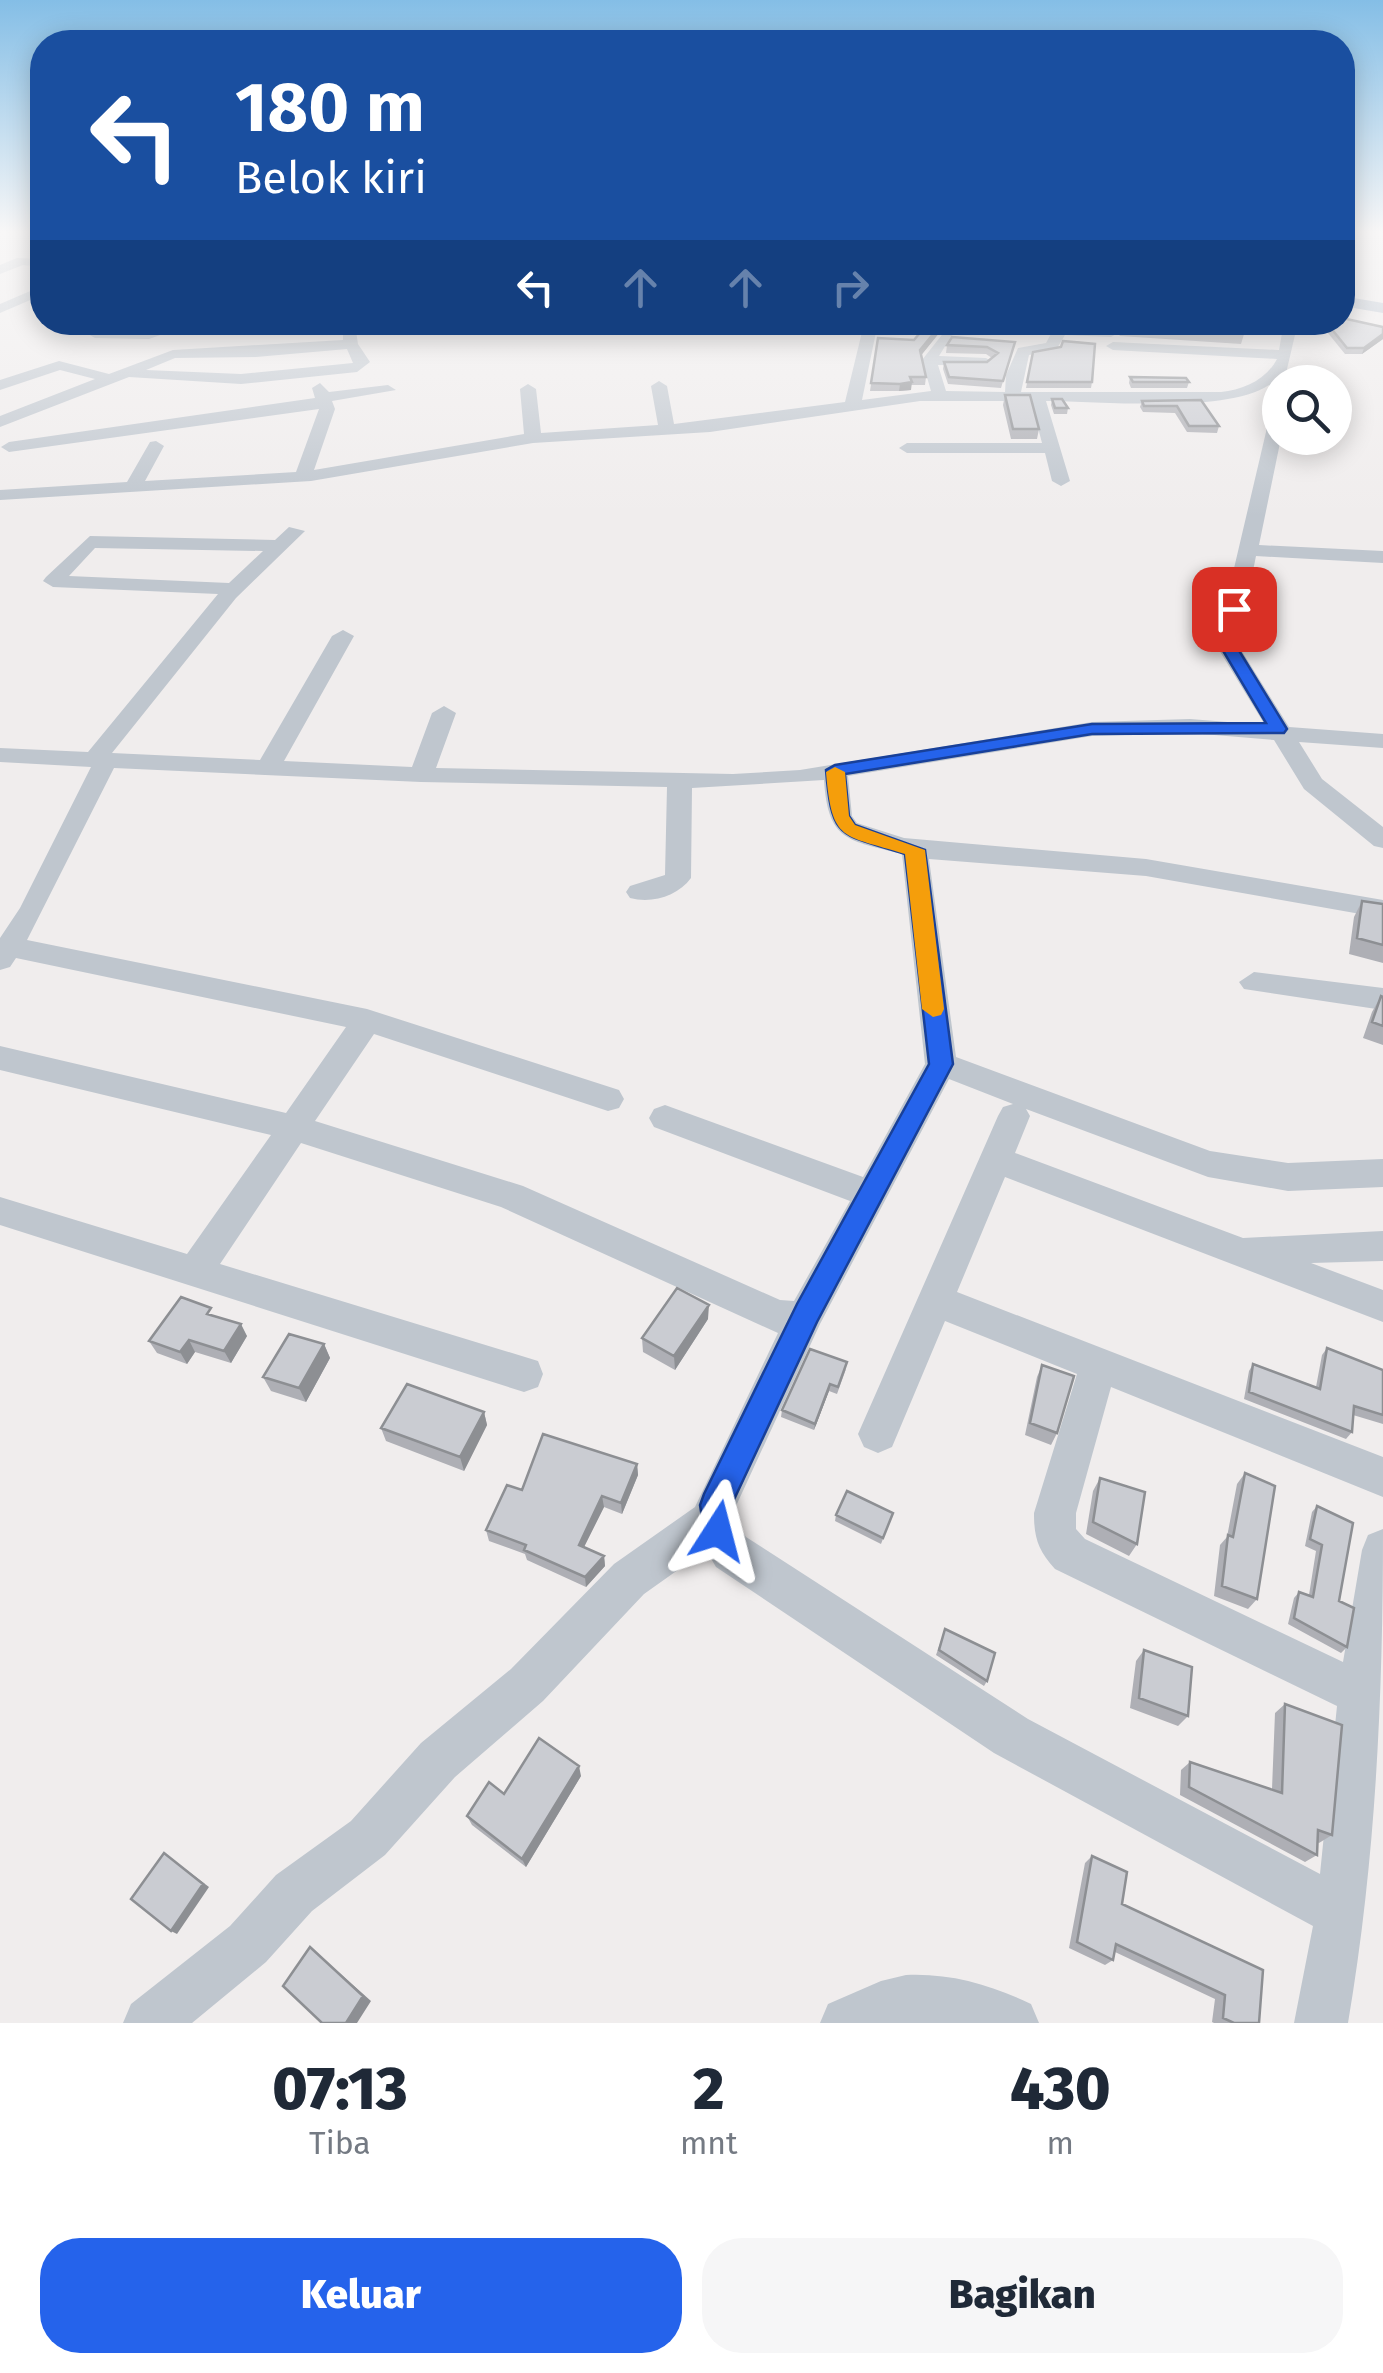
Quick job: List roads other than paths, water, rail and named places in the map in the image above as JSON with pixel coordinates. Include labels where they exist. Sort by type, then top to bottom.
[{"type":"street","points":[[122,335],[153,335]]},
{"type":"street","points":[[230,340],[235,335]]},
{"type":"street","points":[[0,422],[180,353],[256,353],[348,335]]},
{"type":"street","points":[[4,383],[64,365],[119,376],[254,378],[361,366],[353,335]]},
{"type":"street","points":[[853,404],[868,335]]},
{"type":"street","points":[[940,395],[929,360],[931,348],[944,335]]},
{"type":"street","points":[[1013,395],[1014,375],[1024,351],[1052,347],[1057,335]]},
{"type":"street","points":[[1085,335],[1282,364]]},
{"type":"street","points":[[1288,335],[1274,432],[1227,644],[1323,797],[1383,840]]},
{"type":"street","points":[[929,360],[986,362]]},
{"type":"street","points":[[0,495],[304,476],[533,438],[735,424],[853,404],[940,395],[1221,397],[1245,394],[1282,364]]},
{"type":"street","points":[[304,476],[325,418],[316,370]]},
{"type":"street","points":[[254,378],[258,414]]},
{"type":"street","points":[[4,383],[64,398]]},
{"type":"street","points":[[659,386],[667,429]]},
{"type":"street","points":[[528,389],[533,438]]},
{"type":"street","points":[[9,447],[126,428],[258,414],[388,390]]},
{"type":"street","points":[[1037,396],[1061,481]]},
{"type":"street","points":[[907,448],[973,444],[1052,448]]},
{"type":"street","points":[[133,487],[156,446]]},
{"type":"street","points":[[296,531],[234,589],[100,760],[5,953],[367,1020],[608,1099]]},
{"type":"street","points":[[234,589],[53,581],[90,542],[278,546]]},
{"type":"street","points":[[148,586],[181,543]]},
{"type":"street","points":[[1246,550],[1383,556]]},
{"type":"street","points":[[268,768],[343,636]]},
{"type":"street","points":[[421,774],[444,712]]},
{"type":"street","points":[[0,756],[680,781],[800,777],[1092,729],[1278,729],[1383,741]]},
{"type":"street","points":[[835,770],[840,816],[848,829],[915,850],[1066,858],[1220,879],[1383,908]]},
{"type":"street","points":[[640,892],[665,888],[678,878],[680,781]]},
{"type":"street","points":[[915,850],[941,1064],[807,1313],[715,1505],[722,1543],[1011,1736],[1341,1914]]},
{"type":"street","points":[[1254,982],[1383,999]]},
{"type":"street","points":[[198,1268],[367,1020]]},
{"type":"street","points":[[0,1058],[292,1127],[511,1196],[777,1316],[801,1318],[807,1313]]},
{"type":"street","points":[[941,1064],[1208,1164],[1288,1177],[1383,1173]]},
{"type":"street","points":[[878,1434],[1014,1116]]},
{"type":"street","points":[[665,1118],[873,1195]]},
{"type":"street","points":[[995,1159],[1383,1306]]},
{"type":"street","points":[[0,1211],[198,1268],[524,1374]]},
{"type":"street","points":[[1236,1249],[1383,1246]]},
{"type":"street","points":[[933,1298],[1383,1477]]},
{"type":"street","points":[[1099,1363],[1055,1513],[1055,1538],[1070,1554],[1361,1694]]},
{"type":"street","points":[[150,2023],[248,1944],[294,1893],[368,1838],[438,1760],[527,1686],[629,1579],[715,1518]]},
{"type":"street","points":[[1320,2023],[1341,1914],[1361,1694],[1383,1550]]},
{"type":"street","points":[[847,2023],[892,2004],[933,2002],[997,2014],[1012,2023]]}]
